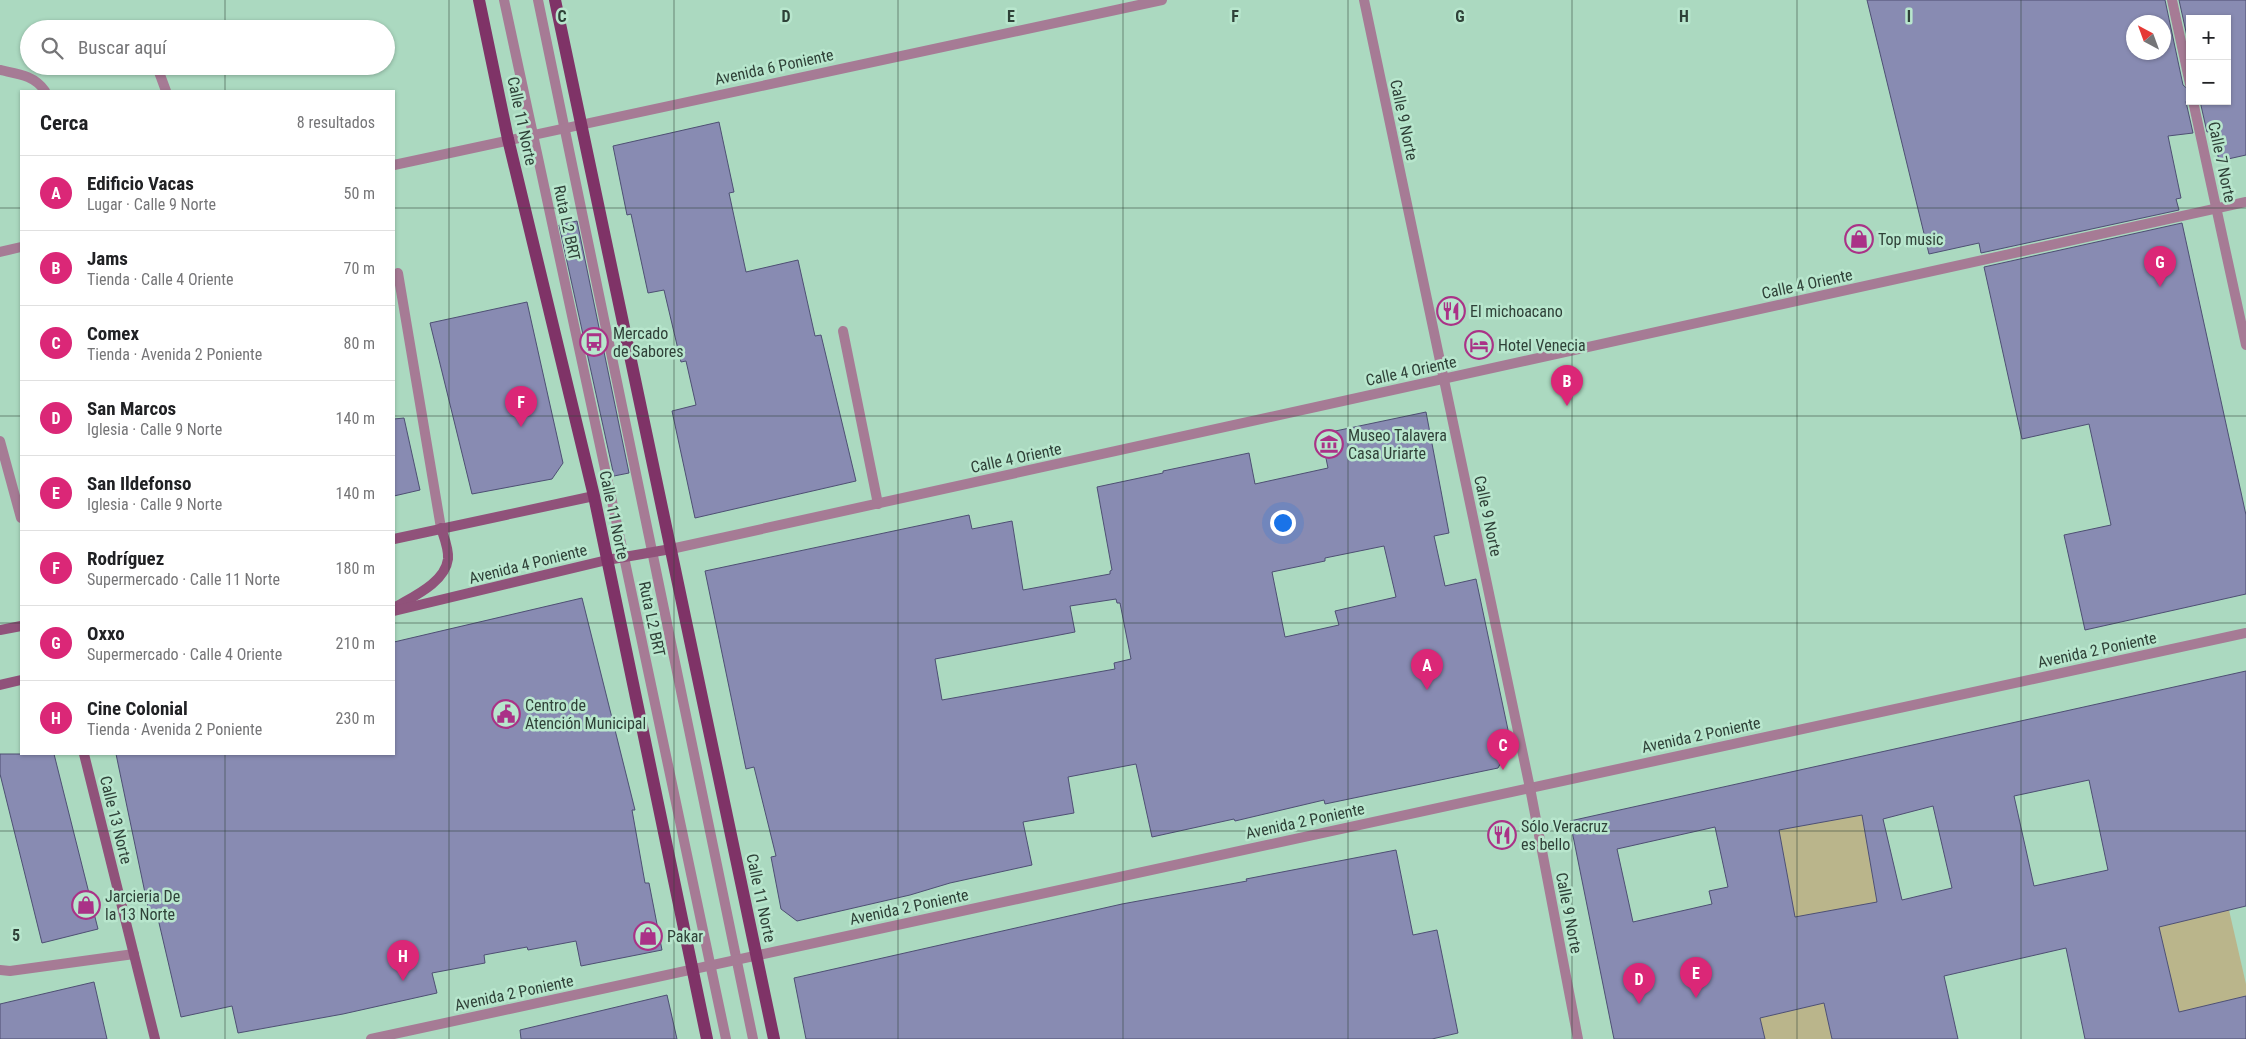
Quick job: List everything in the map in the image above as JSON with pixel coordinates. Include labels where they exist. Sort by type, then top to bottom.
[{"type":"main road","name":"Calle 11 Norte","points":[[479,0],[508,140],[594,496],[706,1039]]},
{"type":"main road","name":"Calle 11 Norte","points":[[555,0],[774,1039]]},
{"type":"main road","points":[[395,539],[594,496]]},
{"type":"main road","points":[[395,609],[432,584],[441,574],[448,559],[441,528]]},
{"type":"main road","name":"Avenida 4 Poniente","points":[[395,610],[607,560],[671,549]]},
{"type":"main road","points":[[0,630],[20,626]]},
{"type":"main road","points":[[0,685],[20,680]]},
{"type":"main road","name":"Calle 13 Norte","points":[[84,755],[155,1039]]},
{"type":"street","name":"Ruta L2 BRT","points":[[504,0],[726,1039]]},
{"type":"street","name":"Ruta L2 BRT","points":[[538,0],[753,1039]]},
{"type":"street","name":"Avenida 6 Poniente","points":[[395,165],[565,126],[1162,0]]},
{"type":"street","name":"Calle 9 Norte","points":[[1364,0],[1530,788],[1578,1039]]},
{"type":"street","points":[[2172,0],[2186,65]]},
{"type":"street","points":[[0,70],[20,74]]},
{"type":"street","points":[[26,75],[39,83],[43,90]]},
{"type":"street","points":[[160,75],[166,90]]},
{"type":"street","name":"Calle 7 Norte","points":[[2194,105],[2246,346]]},
{"type":"street","name":"Calle 4 Oriente","points":[[671,549],[2246,202]]},
{"type":"street","points":[[0,252],[20,247]]},
{"type":"street","points":[[398,273],[441,528]]},
{"type":"street","points":[[843,331],[878,504]]},
{"type":"street","points":[[0,441],[20,514]]},
{"type":"street","name":"Avenida 2 Poniente","points":[[371,1039],[2246,633]]},
{"type":"street","points":[[0,970],[10,971],[134,954]]},
{"type":"shaded area","points":[[1862,815],[1877,902],[1795,917],[1779,830]]},
{"type":"shaded area","points":[[2229,910],[2246,984],[2246,996],[2179,1012],[2159,927]]},
{"type":"shaded area","points":[[1824,1003],[1832,1039],[1765,1039],[1760,1018]]},
{"type":"building","points":[[1867,0],[2165,0],[2168,15],[2126,15],[2126,60],[2171,60],[2171,28],[2183,85],[2186,88],[2186,105],[2193,133],[2168,136],[2181,198],[2176,199],[2179,210],[1981,253],[1979,243],[1929,254]]},
{"type":"building","points":[[2179,0],[2246,0],[2246,155],[2219,161],[2213,131],[2207,132],[2201,105],[2231,105],[2231,15],[2186,15],[2186,32]]},
{"type":"building","points":[[719,122],[734,192],[729,193],[746,272],[798,260],[815,336],[821,335],[856,481],[695,518],[672,411],[696,405],[686,361],[681,362],[664,290],[648,293],[631,214],[627,215],[613,146]]},
{"type":"building","points":[[577,221],[629,473],[614,476],[559,225]]},
{"type":"building","points":[[2182,223],[2246,515],[2246,594],[2085,630],[2064,535],[2111,525],[2089,424],[2022,439],[1984,267]]},
{"type":"building","points":[[527,302],[563,463],[552,479],[472,494],[430,323]]},
{"type":"building","points":[[1426,412],[1449,533],[1434,536],[1445,586],[1476,579],[1511,744],[1498,768],[1325,804],[1324,800],[1235,821],[1234,819],[1152,837],[1136,764],[1068,777],[1074,813],[1023,822],[1032,865],[797,921],[781,909],[771,857],[776,856],[754,767],[746,769],[705,571],[969,515],[972,529],[1012,521],[1023,590],[1110,574],[1112,570],[1097,487],[1249,453],[1255,484],[1328,468],[1321,434]],"holes":[[[1384,546],[1396,597],[1335,611],[1339,625],[1285,637],[1272,572],[1325,561],[1325,558]],[[1116,599],[1117,603],[1120,603],[1131,659],[1114,663],[1115,669],[942,700],[935,659],[1075,632],[1070,606]]]},
{"type":"building","points":[[404,418],[420,490],[395,496],[395,419]]},
{"type":"building","points":[[582,598],[635,810],[632,810],[645,883],[649,883],[662,950],[581,966],[576,941],[528,950],[527,947],[484,955],[485,963],[432,973],[437,993],[343,1014],[238,1033],[232,1006],[181,1017],[156,910],[149,912],[116,755],[395,755],[395,642]]},
{"type":"building","points":[[2246,671],[2246,906],[2159,927],[2179,1012],[2246,996],[2246,1039],[2085,1039],[2066,948],[1944,976],[1958,1039],[1832,1039],[1824,1003],[1760,1018],[1765,1039],[1614,1039],[1570,821]],"holes":[[[2089,780],[2108,870],[2034,886],[2014,796]],[[1933,806],[1952,888],[1902,900],[1883,819]],[[1862,815],[1877,902],[1795,917],[1779,830]],[[1715,827],[1728,887],[1709,891],[1712,904],[1633,922],[1617,849]]]},
{"type":"building","points":[[0,754],[54,755],[98,929],[42,943],[0,774]]},
{"type":"building","points":[[1396,850],[1413,935],[1437,930],[1458,1033],[1432,1039],[806,1039],[794,978],[1122,904],[1247,881],[1246,879]]},
{"type":"building","points":[[94,982],[107,1039],[0,1039],[0,1004]]},
{"type":"building","points":[[667,995],[677,1039],[521,1039],[520,1030]]},
{"type":"place","name":"Top music","points":[[1859,239]]},
{"type":"place","name":"Oxxo","points":[[2160,287]]},
{"type":"place","name":"El michoacano","points":[[1451,311]]},
{"type":"place","name":"Mercado de Sabores","points":[[594,342]]},
{"type":"place","name":"Hotel Venecia","points":[[1479,345]]},
{"type":"place","name":"Jams","points":[[1567,406]]},
{"type":"place","name":"Rodríguez","points":[[521,427]]},
{"type":"place","name":"Museo Talavera Casa Uriarte","points":[[1329,444]]},
{"type":"place","name":"Edificio Vacas","points":[[1427,690]]},
{"type":"place","name":"Centro de Atención Municipal","points":[[506,714]]},
{"type":"place","name":"Comex","points":[[1503,770]]},
{"type":"place","name":"Sólo Veracruz es bello","points":[[1502,835]]},
{"type":"place","name":"Jarcieria De la 13 Norte","points":[[86,905]]},
{"type":"place","name":"Pakar","points":[[648,936]]},
{"type":"place","name":"Cine Colonial","points":[[403,981]]},
{"type":"place","name":"San Ildefonso","points":[[1696,998]]},
{"type":"place","name":"San Marcos","points":[[1639,1004]]}]
